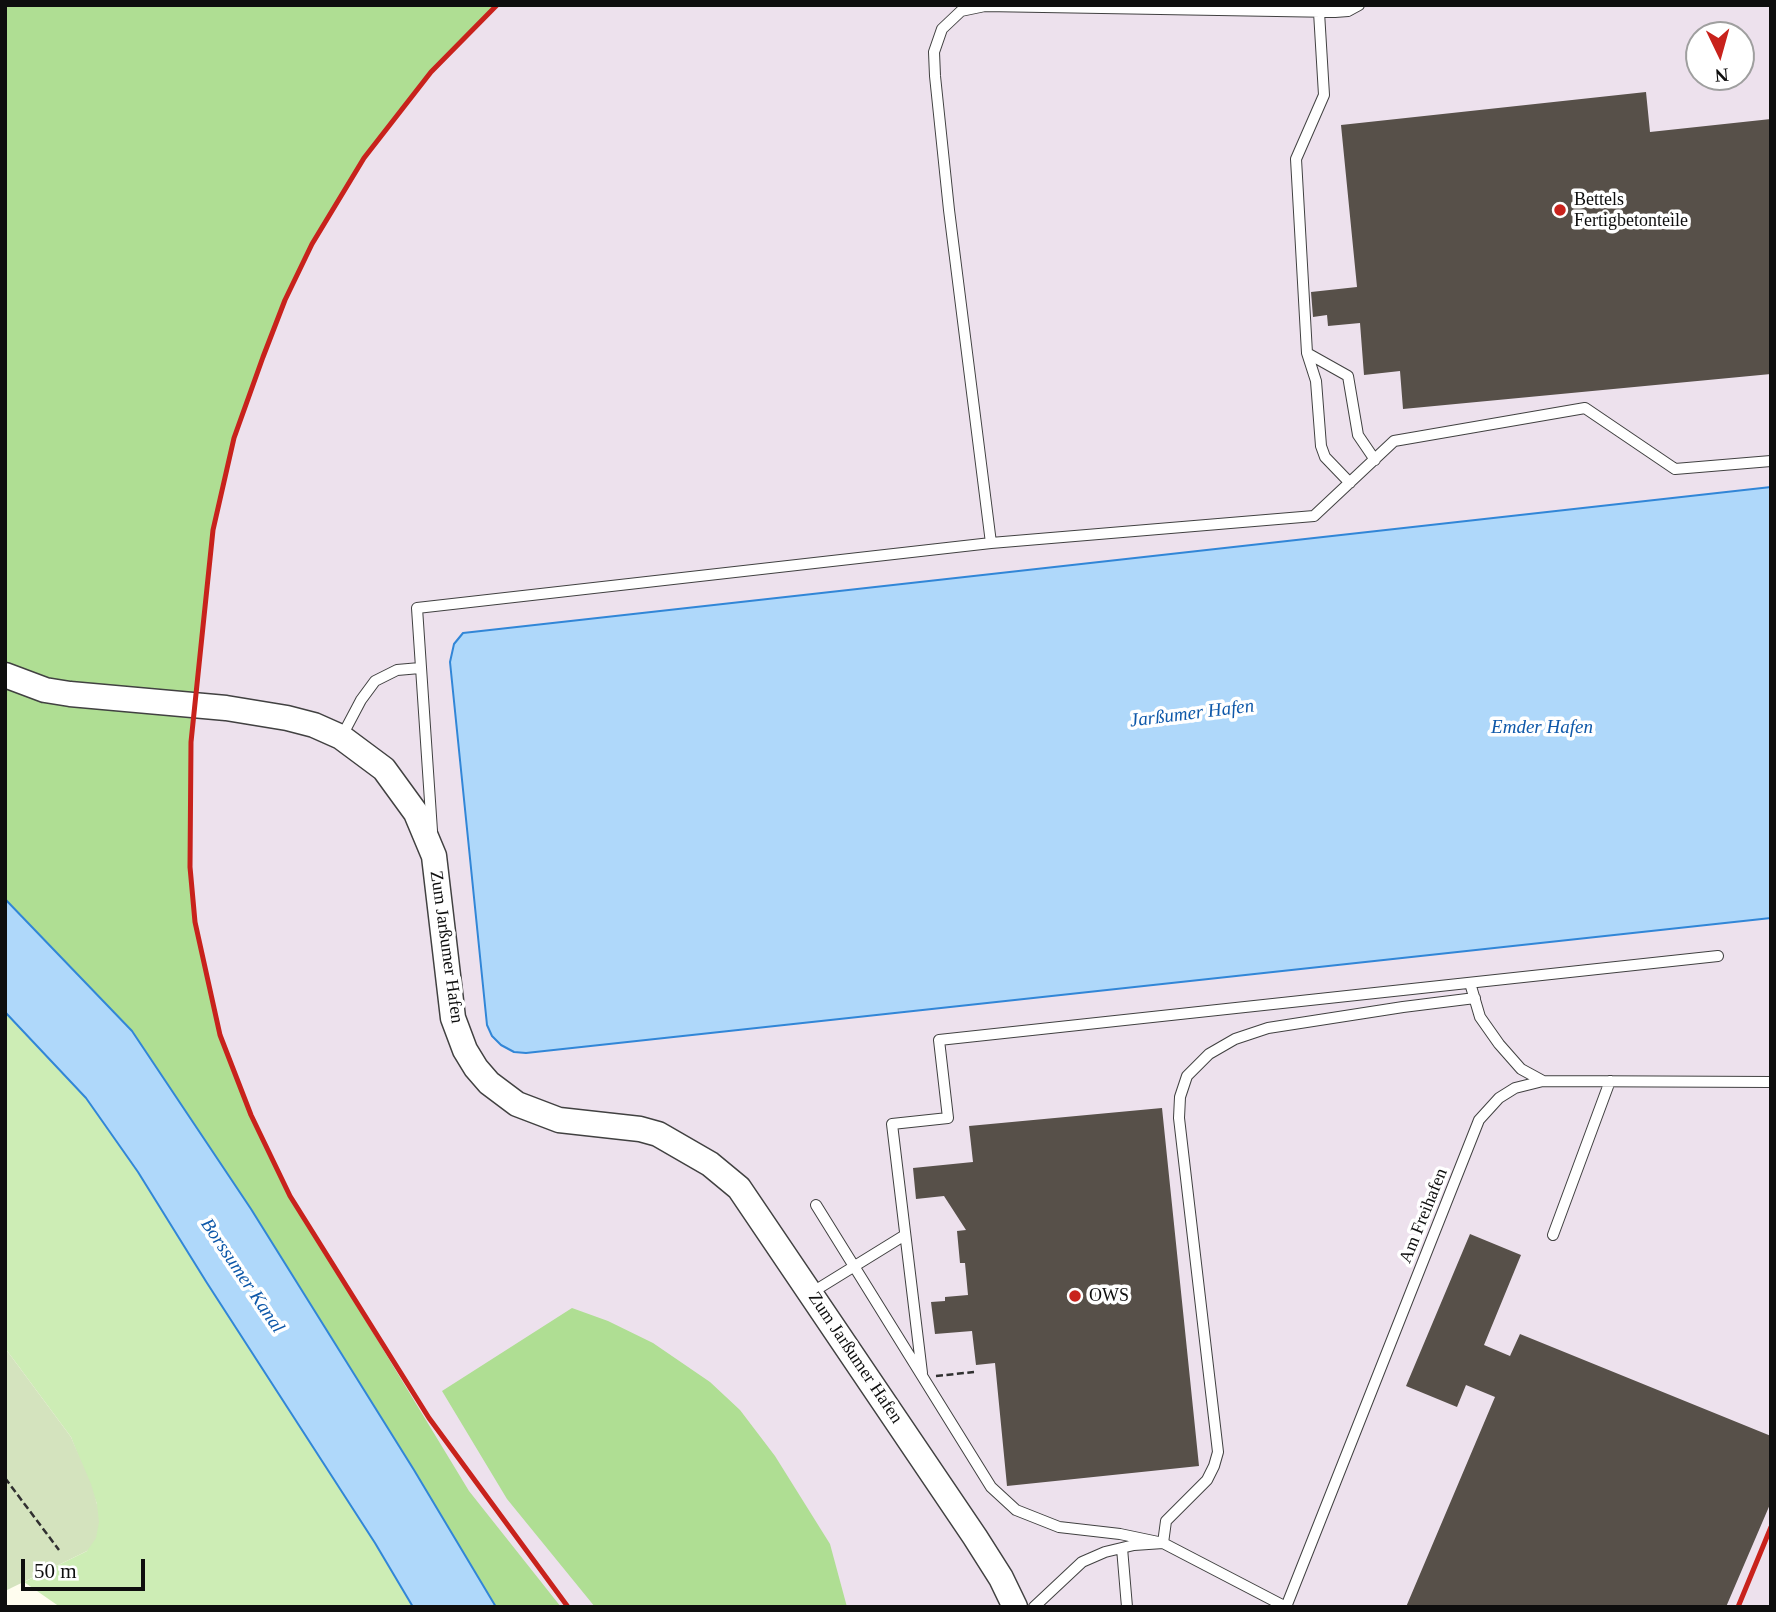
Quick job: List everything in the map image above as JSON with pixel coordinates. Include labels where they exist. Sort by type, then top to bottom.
[{"type":"street","name":"Zum Jarßumer Hafen","points":[[5,674],[45,690],[88,697],[259,712],[314,725],[341,737],[384,769],[416,813],[434,856],[453,1018],[465,1050],[483,1075],[503,1095],[559,1121],[640,1129],[658,1134],[709,1164],[739,1188],[975,1536],[1015,1607]]},
{"type":"lane","points":[[990,543],[948,210],[935,76],[934,52],[942,29],[961,11],[985,6],[1319,12],[1348,11],[1359,5]]},
{"type":"lane","points":[[1319,12],[1324,95],[1296,159],[1307,353],[1316,381],[1321,446],[1325,457],[1350,483]]},
{"type":"lane","points":[[1307,353],[1348,376],[1358,435],[1375,460]]},
{"type":"lane","points":[[434,856],[417,608],[990,543],[1314,516],[1394,441],[1585,408],[1675,469],[1771,461]]},
{"type":"lane","points":[[341,737],[360,700],[375,681],[397,670],[420,668]]},
{"type":"lane","points":[[923,1377],[892,1124],[948,1118],[939,1040],[1718,956]]},
{"type":"lane","points":[[1470,983],[1480,1017],[1499,1044],[1521,1069],[1543,1081]]},
{"type":"lane","points":[[1163,1543],[1166,1521],[1207,1480],[1218,1452],[1179,1118],[1180,1097],[1188,1076],[1209,1054],[1235,1039],[1268,1028],[1475,998]]},
{"type":"lane","name":"Am Freihafen","points":[[1286,1607],[1479,1120],[1499,1098],[1515,1088],[1543,1081],[1771,1082]]},
{"type":"lane","points":[[1553,1235],[1610,1081]]},
{"type":"lane","points":[[816,1205],[991,1487],[1016,1510],[1059,1527],[1120,1534],[1163,1543],[1286,1607]]},
{"type":"lane","points":[[811,1293],[905,1236]]},
{"type":"lane","points":[[1034,1607],[1082,1562],[1122,1548],[1163,1543]]},
{"type":"lane","points":[[1122,1548],[1127,1607]]},
{"type":"path","points":[[5,1478],[59,1550]]},
{"type":"shaded area","points":[[5,5],[1771,5],[1771,487],[464,633],[454,644],[492,1036],[514,1052],[526,1053],[1771,918],[1771,1607],[496,1607],[132,1031],[5,899]]},
{"type":"green space","points":[[5,5],[497,5],[431,72],[364,158],[312,244],[285,300],[234,438],[213,530],[191,742],[190,867],[195,922],[220,1035],[251,1115],[290,1196],[469,1491],[561,1607],[496,1607],[251,1209],[132,1031],[5,899]]},
{"type":"green space","points":[[5,1012],[86,1098],[138,1172],[413,1607],[60,1607],[24,1582],[87,1551],[97,1504],[71,1437],[5,1348]]},
{"type":"green space","points":[[572,1308],[608,1321],[653,1343],[710,1382],[740,1410],[775,1456],[830,1544],[847,1607],[595,1607],[507,1499],[442,1391]]},
{"type":"green space","points":[[5,1348],[71,1437],[91,1484],[99,1522],[96,1538],[87,1551],[5,1591]]},
{"type":"water","name":"Emder Hafen","points":[[1771,487],[1771,918],[526,1053],[514,1052],[501,1045],[492,1036],[487,1025],[450,662],[454,644],[463,633]]},
{"type":"water","name":"Borssumer Kanal","points":[[5,899],[132,1031],[251,1209],[496,1607],[413,1607],[138,1172],[86,1098],[5,1012]]},
{"type":"building","name":"Bettels Fertigbetonteile","points":[[1646,92],[1650,132],[1771,119],[1771,374],[1403,409],[1400,371],[1364,375],[1360,323],[1328,326],[1327,315],[1313,317],[1311,292],[1357,287],[1341,125]]},
{"type":"building","name":"OWS","points":[[1162,1108],[1199,1466],[1007,1486],[995,1363],[976,1365],[972,1331],[935,1334],[931,1302],[945,1301],[945,1297],[968,1295],[965,1263],[960,1263],[957,1231],[966,1230],[944,1196],[916,1199],[913,1168],[973,1162],[969,1126]]},
{"type":"building","points":[[1470,1234],[1521,1255],[1484,1345],[1510,1356],[1520,1334],[1771,1436],[1771,1502],[1726,1607],[1406,1607],[1495,1397],[1466,1385],[1457,1407],[1406,1386]]},
{"type":"railway","points":[[497,5],[431,72],[364,158],[312,244],[285,300],[234,438],[213,530],[191,742],[190,867],[195,922],[220,1035],[251,1115],[290,1196],[429,1418],[568,1607]]},
{"type":"railway","points":[[1738,1607],[1771,1527]]},
{"type":"place","name":"Bettels Fertigbetonteile","points":[[1560,210]]},
{"type":"place","name":"OWS","points":[[1075,1296]]},
{"type":"water label","name":"Jarßumer Hafen","points":[[1192,714]]}]
